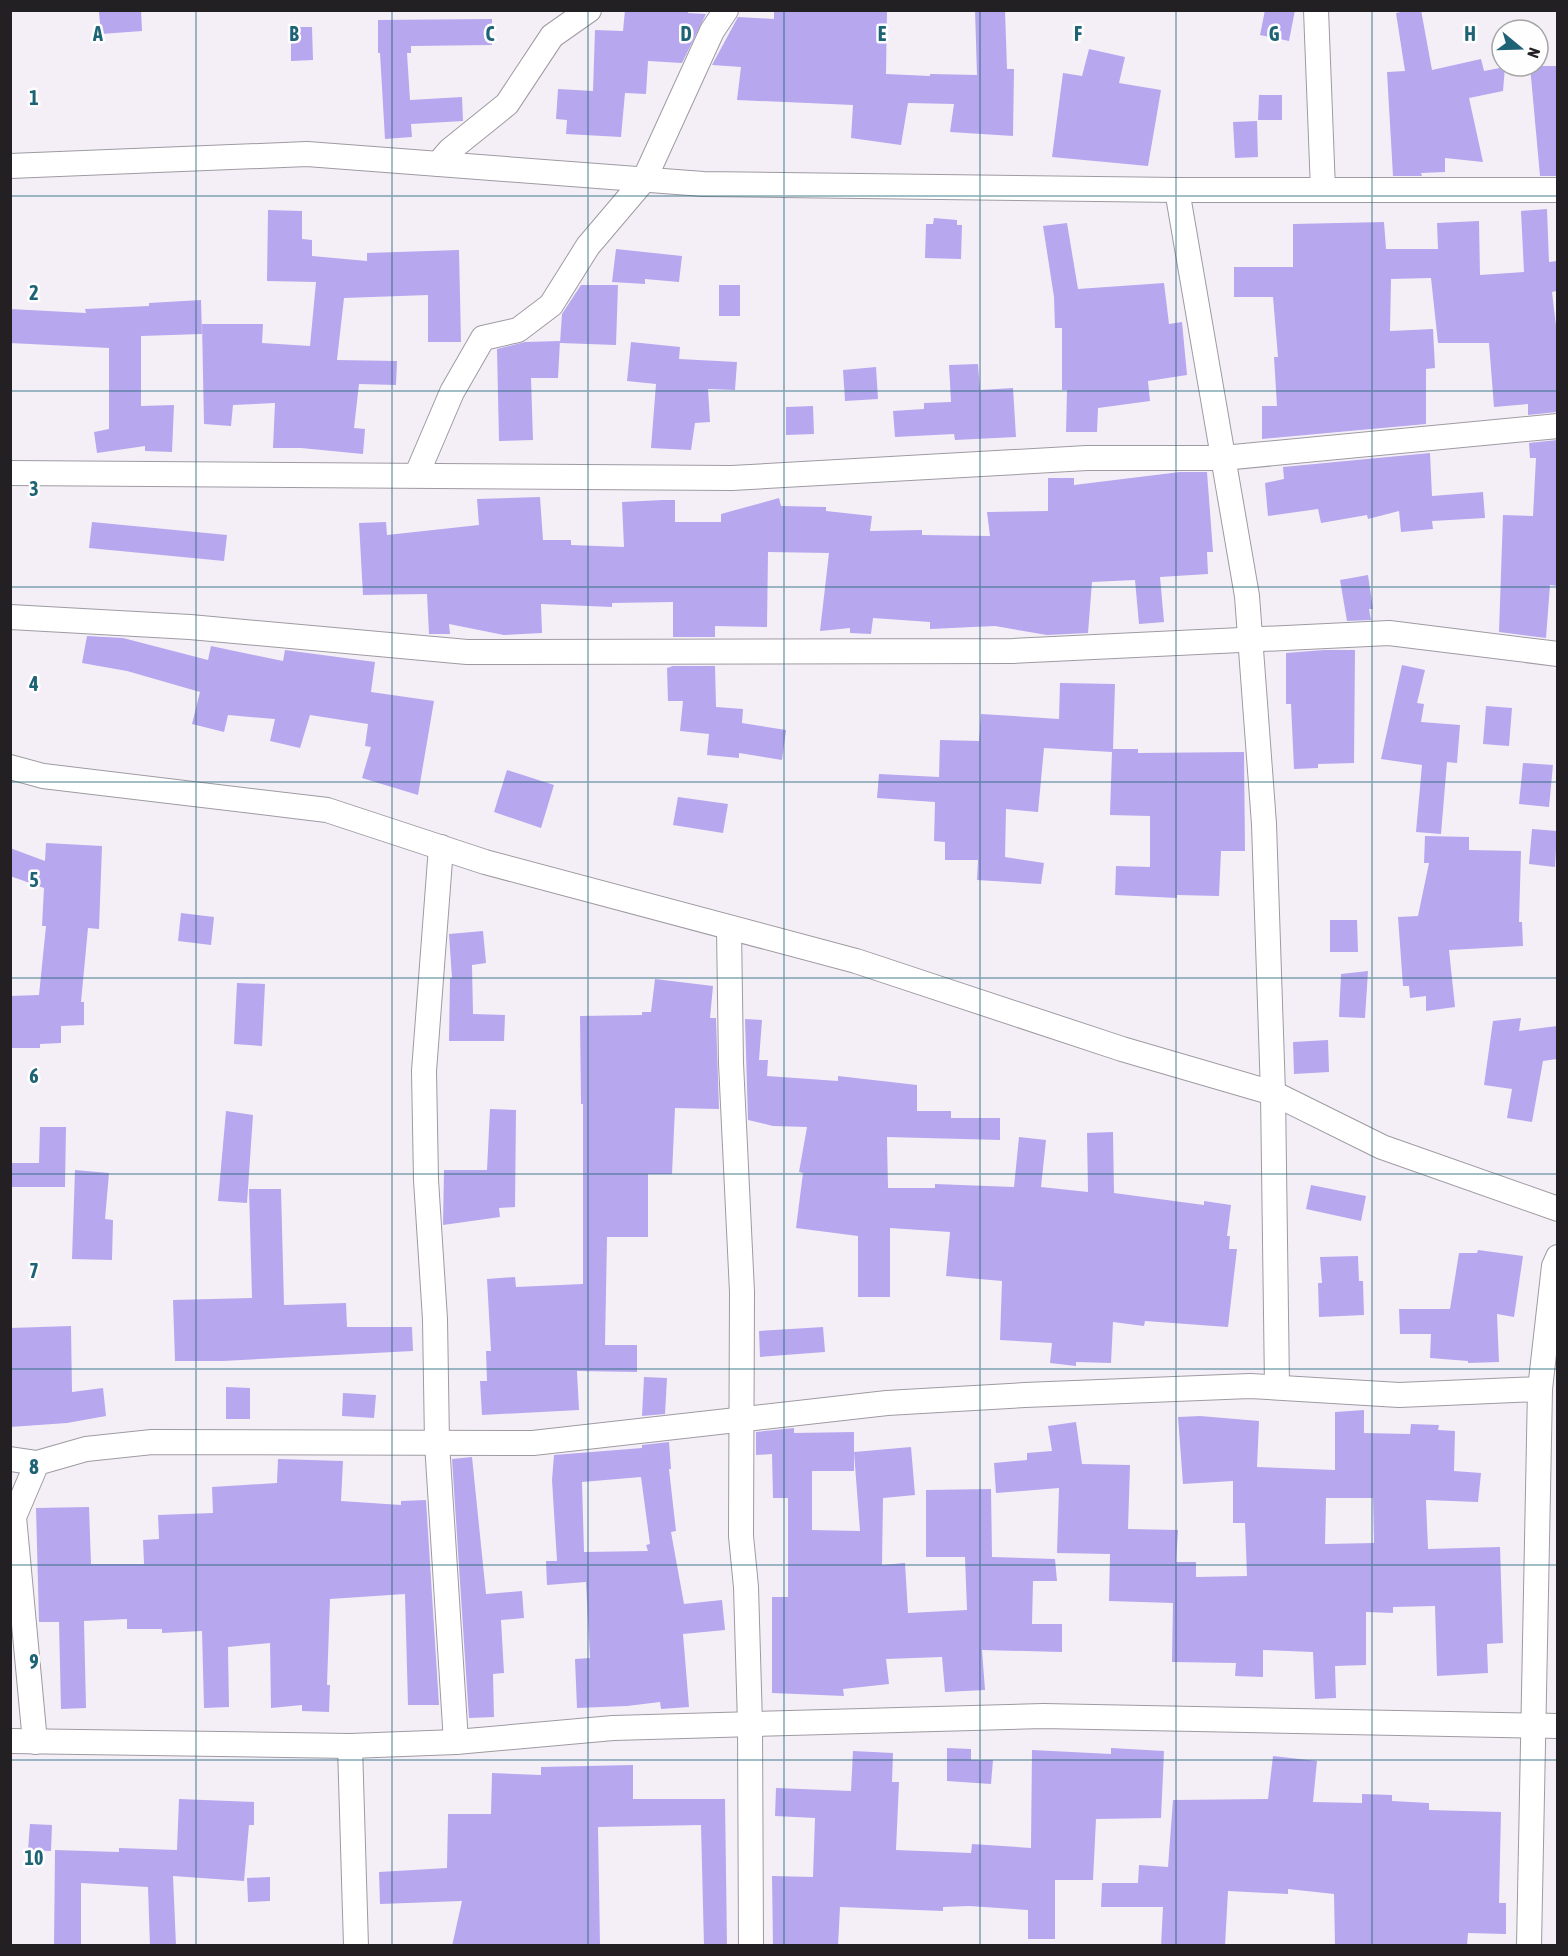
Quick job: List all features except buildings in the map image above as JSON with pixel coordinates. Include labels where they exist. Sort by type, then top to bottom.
[{"type":"street","points":[[438,164],[450,150],[507,104],[552,36],[589,10]]},
{"type":"street","points":[[417,474],[452,392],[483,338],[518,330],[551,305],[588,246],[644,180],[712,31],[726,10]]},
{"type":"street","points":[[1316,10],[1323,190]]},
{"type":"street","points":[[10,166],[307,154],[703,184],[1178,190],[1557,190]]},
{"type":"street","points":[[1178,190],[1247,596],[1264,824],[1273,1093],[1277,1388]]},
{"type":"street","points":[[10,472],[732,477],[1087,458],[1223,458],[1557,426]]},
{"type":"street","points":[[10,617],[190,627],[466,652],[1013,651],[1389,633],[1557,654]]},
{"type":"street","points":[[10,767],[43,776],[327,810],[441,847],[729,929],[856,961],[1122,1049],[1273,1093],[1382,1147],[1557,1209]]},
{"type":"street","points":[[441,847],[424,1071],[426,1180],[435,1319],[437,1443],[456,1742]]},
{"type":"street","points":[[729,929],[731,1063],[742,1292],[741,1536],[746,1587],[750,1724],[751,1946]]},
{"type":"street","points":[[1529,1946],[1540,1389],[1554,1266],[1557,1257]]},
{"type":"street","points":[[10,1459],[37,1463],[86,1449],[152,1442],[533,1443],[888,1403],[1251,1386],[1399,1395],[1540,1389]]},
{"type":"street","points":[[35,1742],[14,1517],[37,1463]]},
{"type":"street","points":[[10,1741],[351,1746],[456,1742],[613,1728],[1043,1716],[1557,1726]]},
{"type":"street","points":[[351,1746],[356,1946]]}]
